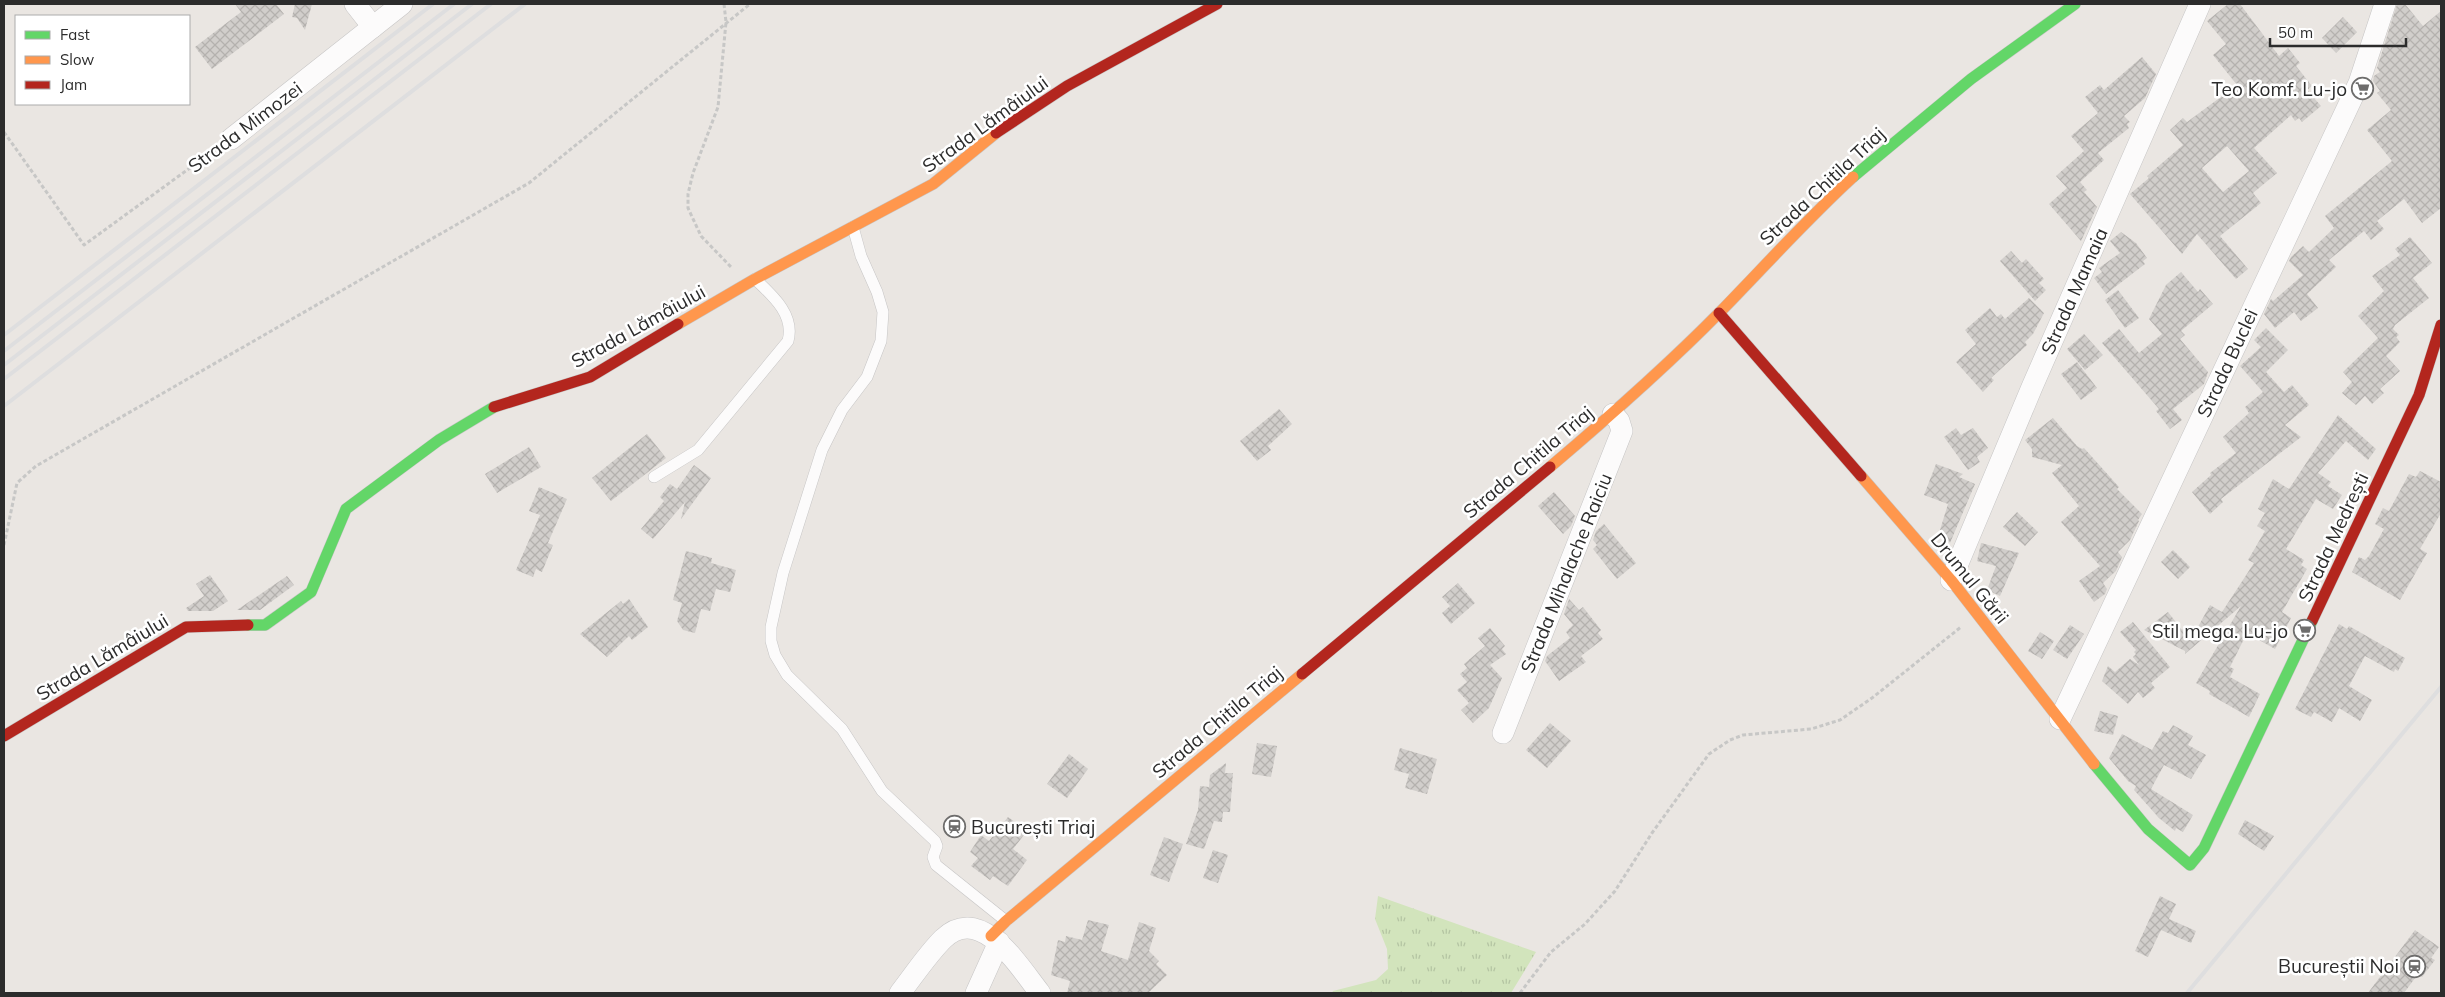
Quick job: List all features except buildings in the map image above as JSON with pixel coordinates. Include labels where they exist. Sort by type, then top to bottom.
[{"type":"street","points":[[355,4],[373,27]]},
{"type":"street","name":"Strada Mimozei","points":[[231,139],[402,4]]},
{"type":"street","name":"Strada Lămâiului","points":[[4,736],[186,627],[265,625],[310,592],[346,509],[438,440],[499,404],[590,377],[755,279],[933,184],[958,167],[998,132],[1036,106],[1142,42],[1217,4]]},
{"type":"street","name":"Strada Chitila Triaj","points":[[995,939],[1006,921],[1613,414],[1719,313],[1800,227],[1873,159],[1971,80],[2075,4]]},
{"type":"street","name":"Strada Mamaia","points":[[1951,580],[2032,387],[2200,4]]},
{"type":"street","name":"Strada Buclei","points":[[2060,719],[2359,83],[2385,4]]},
{"type":"street","name":"Drumul Gării","points":[[1719,313],[1951,580],[2135,816],[2190,866]]},
{"type":"street","name":"Strada Medrești","points":[[2190,866],[2204,848],[2419,395],[2441,326]]},
{"type":"street","name":"Strada Mihalache Raiciu","points":[[1503,733],[1622,431],[1619,421],[1613,414]]},
{"type":"street","points":[[900,993],[945,937],[956,930],[966,928],[975,929],[995,939],[1040,993]]},
{"type":"street","points":[[976,993],[995,939]]},
{"type":"lane","points":[[853,227],[861,256],[877,292],[883,312],[881,341],[867,377],[842,410],[822,450],[783,573],[771,627],[771,641],[780,665],[798,688],[842,729],[882,791],[935,842],[937,846],[934,857],[936,865],[1006,921]]},
{"type":"lane","points":[[654,477],[698,450],[788,341],[791,330],[790,321],[767,290],[755,279]]},
{"type":"path","points":[[724,4],[726,22],[718,107],[693,173],[688,194],[688,208],[701,236],[728,265],[755,279]]},
{"type":"path","points":[[4,546],[17,483],[36,466],[529,183],[750,4]]},
{"type":"path","name":"Strada Mimozei","points":[[4,132],[84,245],[231,139]]},
{"type":"path","points":[[1520,993],[1551,952],[1586,924],[1615,892],[1652,833],[1709,754],[1730,740],[1743,735],[1811,730],[1840,720],[1872,698],[1977,614]]},
{"type":"green space","points":[[1378,896],[1536,952],[1511,993],[1332,993],[1333,991],[1376,980],[1388,969],[1387,949],[1375,919]]},
{"type":"railway","points":[[4,335],[433,4]]},
{"type":"railway","points":[[4,351],[454,4]]},
{"type":"railway","points":[[4,365],[472,4]]},
{"type":"railway","points":[[4,379],[491,4]]},
{"type":"railway","points":[[4,406],[525,4]]},
{"type":"railway","points":[[2187,993],[2441,687]]},
{"type":"traffic: fast","points":[[1853,177],[1971,79],[2075,4]]},
{"type":"traffic: fast","points":[[248,625],[265,625],[311,592],[346,509],[439,440],[494,407]]},
{"type":"traffic: fast","points":[[2094,764],[2148,829],[2190,865],[2204,848],[2312,621]]},
{"type":"traffic: slow","points":[[678,324],[755,279],[933,184],[996,133]]},
{"type":"traffic: slow","points":[[1550,467],[1680,352],[1853,177]]},
{"type":"traffic: slow","points":[[1861,476],[1951,580],[2094,764]]},
{"type":"traffic: slow","points":[[991,936],[1006,921],[1302,674]]},
{"type":"traffic: jam","points":[[996,133],[1067,86],[1217,4]]},
{"type":"traffic: jam","points":[[1719,313],[1861,476]]},
{"type":"traffic: jam","points":[[494,407],[590,377],[678,324]]},
{"type":"traffic: jam","points":[[2312,621],[2419,395],[2441,325]]},
{"type":"traffic: jam","points":[[1302,674],[1550,467]]},
{"type":"traffic: jam","points":[[4,736],[186,627],[248,625]]},
{"type":"place","name":"Teo Komf. Lu-jo","points":[[2363,89]]},
{"type":"place","name":"Stil mega. Lu-jo","points":[[2304,631]]},
{"type":"place","name":"București Triaj","points":[[955,827]]},
{"type":"place","name":"Bucureștii Noi","points":[[2415,966]]}]
